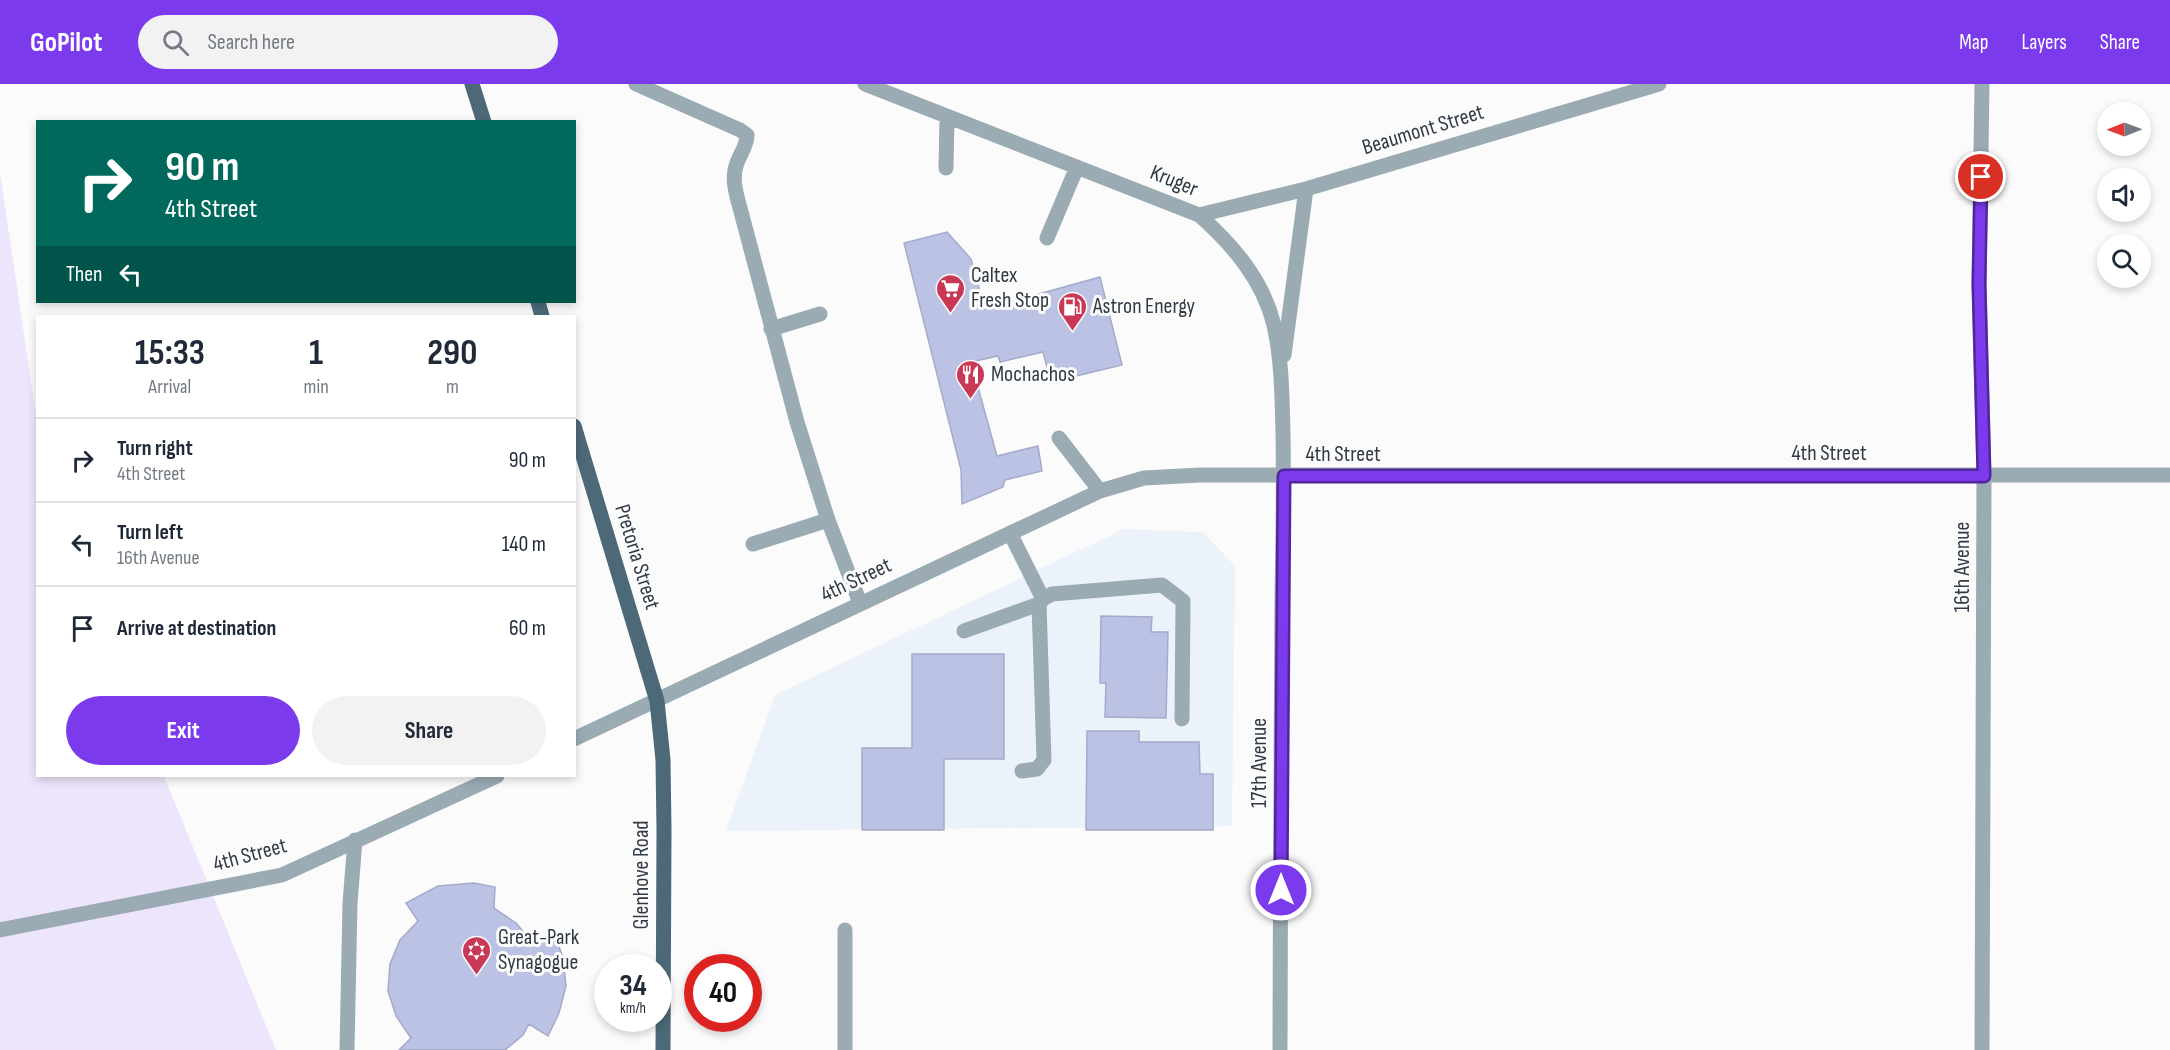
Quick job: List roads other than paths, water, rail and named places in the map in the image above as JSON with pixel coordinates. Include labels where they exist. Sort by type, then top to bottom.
[{"type":"main road","points":[[472,84],[483,120]]},
{"type":"main road","name":"Pretoria Street","points":[[576,433],[657,701]]},
{"type":"main road","name":"Glenhove Road","points":[[657,701],[663,760],[664,818],[663,1050]]},
{"type":"street","points":[[636,84],[747,135],[734,178],[771,329],[828,520],[860,603]]},
{"type":"street","name":"Kruger","points":[[864,84],[1199,215],[1223,236],[1256,280],[1274,325],[1282,370],[1284,476]]},
{"type":"street","name":"Beaumont Street","points":[[1199,215],[1306,189],[1659,84]]},
{"type":"street","name":"16th Avenue","points":[[1982,84],[1979,284],[1984,476],[1982,1050]]},
{"type":"street","points":[[946,168],[947,117]]},
{"type":"street","points":[[1047,238],[1077,168]]},
{"type":"street","points":[[1282,370],[1306,189]]},
{"type":"street","points":[[771,329],[820,315]]},
{"type":"street","points":[[1059,438],[1100,491]]},
{"type":"street","name":"4th Street","points":[[576,738],[1100,491],[1126,482],[1164,476],[1200,475],[2170,475]]},
{"type":"street","name":"17th Avenue","points":[[1280,1050],[1284,476]]},
{"type":"street","points":[[753,544],[828,520]]},
{"type":"street","points":[[1010,533],[1041,602],[1044,760],[1037,769],[1022,771]]},
{"type":"street","points":[[964,632],[1041,602],[1052,594],[1162,585],[1183,602],[1182,719]]},
{"type":"street","name":"4th Street","points":[[0,930],[282,875],[494,777]]},
{"type":"street","points":[[347,1050],[350,903],[355,840]]},
{"type":"street","points":[[844,930],[845,1050]]},
{"type":"place","name":"Caltex Fresh Stop","points":[[950,314]]},
{"type":"place","name":"Astron Energy","points":[[1072,332]]},
{"type":"place","name":"Mochachos","points":[[970,400]]},
{"type":"place","name":"Great-Park Synagogue","points":[[477,976]]}]
